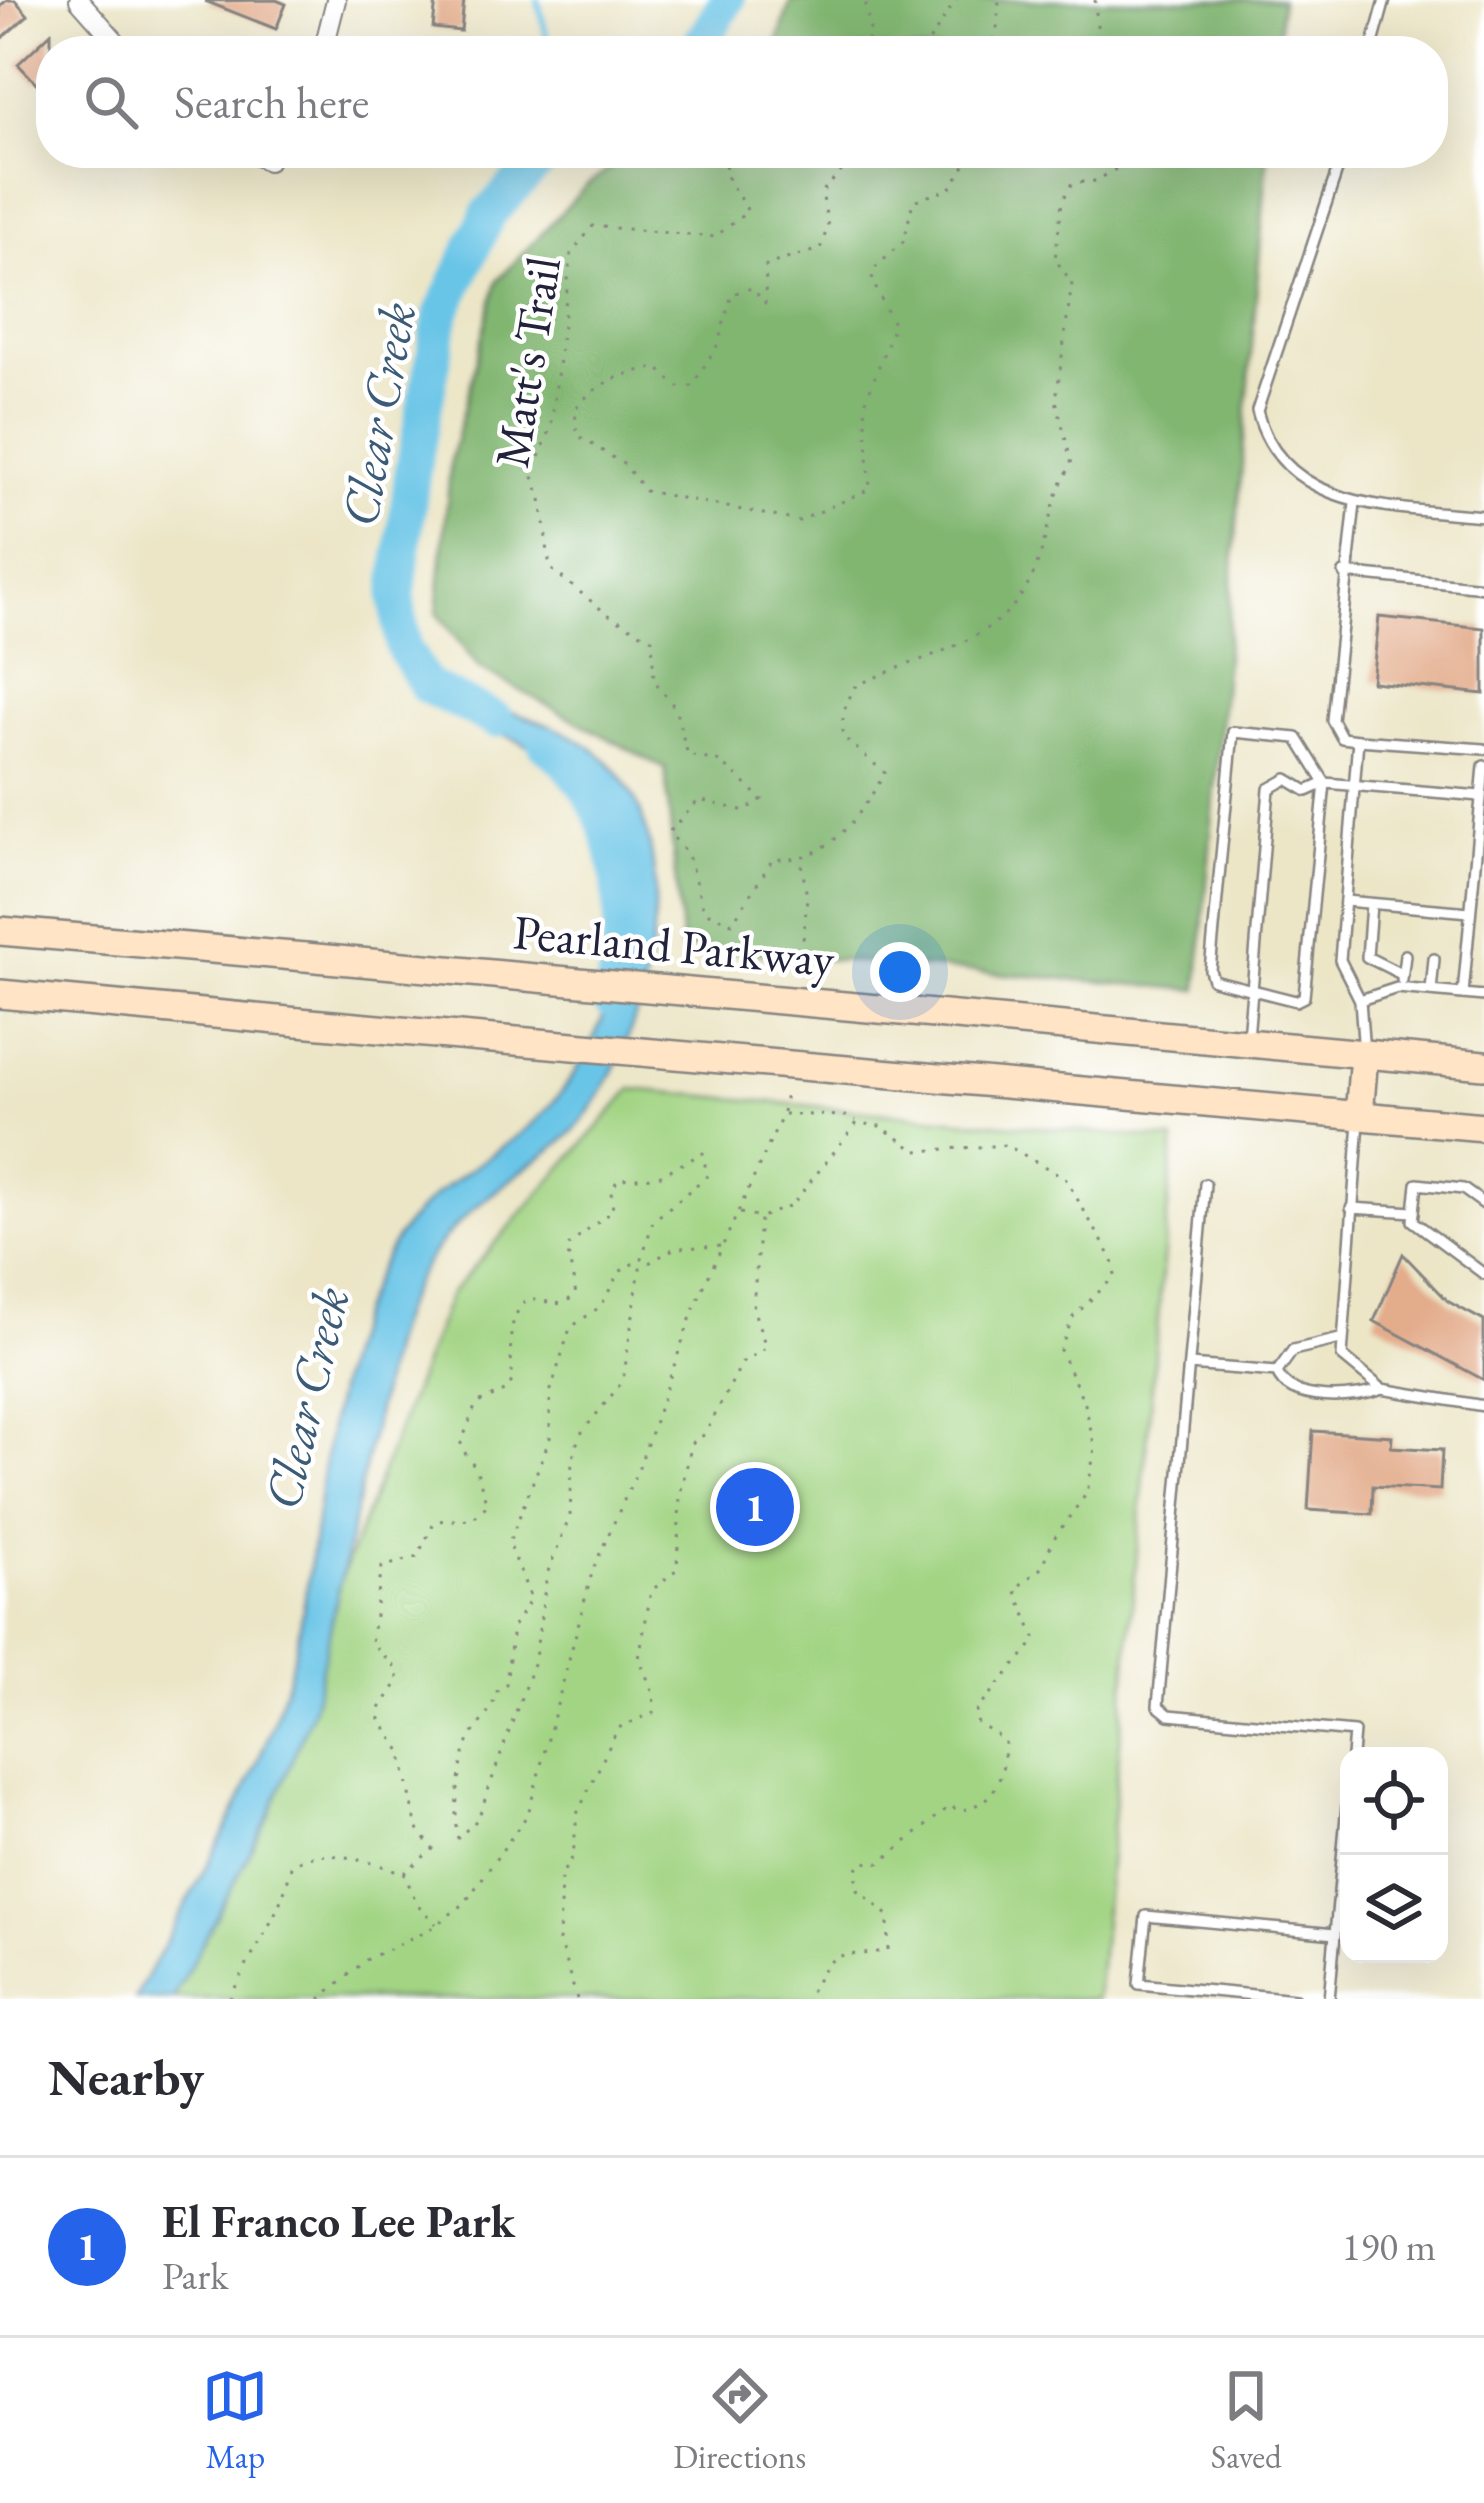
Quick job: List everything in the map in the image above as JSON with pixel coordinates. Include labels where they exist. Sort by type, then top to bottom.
[{"type":"main road","name":"Pearland Parkway","points":[[0,931],[1484,1065]]},
{"type":"main road","points":[[0,994],[1484,1127]]},
{"type":"main road","points":[[1359,1116],[1364,1054]]},
{"type":"street","points":[[79,0],[111,36]]},
{"type":"street","points":[[327,36],[336,0]]},
{"type":"lane","points":[[1375,36],[1385,0]]},
{"type":"lane","points":[[1338,168],[1257,411],[1265,444],[1284,467],[1354,503],[1484,516]]},
{"type":"lane","points":[[1354,503],[1332,720],[1342,738],[1484,749]]},
{"type":"lane","points":[[1344,573],[1484,587]]},
{"type":"lane","points":[[1233,732],[1297,738],[1325,783],[1304,998],[1285,1000],[1214,980],[1210,970],[1233,732]]},
{"type":"lane","points":[[1358,740],[1340,961],[1360,1000],[1364,1054]]},
{"type":"lane","points":[[1463,994],[1484,766]]},
{"type":"lane","points":[[1247,1044],[1269,789],[1287,779],[1307,791],[1325,783],[1481,796]]},
{"type":"lane","points":[[1345,902],[1470,912]]},
{"type":"lane","points":[[1371,904],[1367,957],[1403,975]]},
{"type":"lane","points":[[1408,922],[1409,907]]},
{"type":"lane","points":[[1437,926],[1439,910]]},
{"type":"lane","points":[[1402,988],[1405,956]]},
{"type":"lane","points":[[1431,991],[1434,959]]},
{"type":"lane","points":[[1360,1000],[1402,988],[1484,996]]},
{"type":"lane","points":[[1359,1116],[1342,1356],[1382,1388],[1484,1406]]},
{"type":"lane","points":[[1205,1184],[1158,1706],[1169,1715],[1354,1732],[1353,1747]]},
{"type":"lane","points":[[1484,1204],[1463,1189],[1417,1184],[1413,1221],[1484,1274]]},
{"type":"lane","points":[[1351,1208],[1414,1212]]},
{"type":"lane","points":[[1277,1372],[1293,1350],[1340,1339]]},
{"type":"lane","points":[[1189,1365],[1277,1372],[1290,1390],[1360,1398],[1382,1388]]},
{"type":"lane","points":[[1329,1999],[1342,1855]]},
{"type":"lane","points":[[1295,1999],[1139,1984],[1146,1916],[1335,1934]]},
{"type":"path","points":[[865,0],[871,36]]},
{"type":"path","points":[[933,36],[956,0]]},
{"type":"path","points":[[991,36],[999,0]]},
{"type":"path","points":[[1095,0],[1098,36]]},
{"type":"path","name":"Matt's Trail","points":[[726,168],[728,181],[748,211],[715,237],[593,226],[571,254],[551,428],[532,474],[542,499],[550,568],[608,614],[652,639],[654,680],[675,708],[688,755],[721,761],[762,799],[745,811],[699,800],[670,832],[688,855],[704,910],[733,922],[772,859],[801,861],[832,842],[854,824],[885,773],[843,737],[842,713],[854,687],[892,668],[918,665],[1005,619],[1025,595],[1044,548],[1058,485],[1072,465],[1056,400],[1072,283],[1055,259],[1062,202],[1072,183],[1096,181],[1117,168]]},
{"type":"path","name":"Matt's Trail","points":[[844,168],[822,192],[828,226],[820,249],[766,265],[765,303],[752,288],[732,294],[718,344],[692,386],[676,387],[658,368],[639,370],[592,388],[575,409],[577,435],[625,464],[645,491],[799,521],[870,490],[865,403],[894,326],[872,280],[874,269],[904,241],[913,201],[950,189],[963,168]]},
{"type":"path","points":[[320,1999],[366,1960],[436,1924],[468,1899],[528,1814],[593,1569],[639,1466],[694,1308],[783,1114],[845,1116],[880,1126],[916,1151],[1006,1145],[1065,1178],[1113,1260],[1115,1276],[1109,1288],[1072,1317],[1061,1340],[1067,1373],[1084,1403],[1096,1448],[1087,1493],[1056,1535],[1040,1569],[1015,1589],[1036,1640],[975,1713],[978,1724],[1005,1740],[997,1787],[979,1806],[959,1811],[950,1806],[880,1863],[861,1862],[856,1870],[858,1890],[888,1915],[888,1950],[852,1950],[838,1957],[821,1970],[807,1999]]},
{"type":"path","points":[[740,1214],[761,1217],[791,1206],[857,1123]]},
{"type":"path","points":[[404,1873],[433,1849],[417,1828],[400,1751],[380,1720],[380,1710],[399,1680],[394,1666],[371,1643],[382,1567],[417,1557],[435,1521],[472,1519],[487,1505],[476,1468],[460,1446],[476,1404],[505,1391],[513,1380],[510,1340],[518,1307],[529,1299],[562,1304],[576,1294],[567,1247],[613,1210],[611,1192],[619,1179],[657,1177],[703,1154],[706,1176],[653,1221],[642,1258],[619,1273],[601,1306],[570,1328],[564,1341],[550,1393],[550,1438],[509,1543],[531,1599],[514,1627],[506,1684],[499,1688],[492,1713],[467,1744],[453,1826],[458,1838],[478,1819],[536,1658],[547,1574],[570,1516],[572,1461],[579,1436],[623,1381],[640,1268],[675,1248],[724,1246]]},
{"type":"path","points":[[577,1999],[559,1940],[561,1875],[573,1857],[577,1814],[618,1728],[653,1713],[654,1695],[639,1658],[651,1591],[677,1569],[680,1496],[692,1443],[705,1434],[742,1363],[766,1347],[753,1308],[761,1217]]},
{"type":"path","points":[[230,1999],[246,1961],[267,1939],[292,1866],[307,1857],[346,1857],[404,1873]]},
{"type":"path","points":[[404,1873],[416,1904],[436,1924]]},
{"type":"green space","points":[[791,0],[1281,0],[1278,36],[780,36]]},
{"type":"green space","points":[[611,168],[1267,168],[1198,990],[682,947],[665,769],[479,668],[437,613],[451,459],[497,281],[587,185]]},
{"type":"green space","points":[[632,1089],[1174,1140],[1097,1999],[151,1999],[287,1720],[450,1294]]},
{"type":"water","points":[[461,696],[578,740],[610,764],[636,801],[650,846],[655,896],[640,1001],[601,1094],[575,1129],[472,1210],[437,1247],[411,1290],[391,1345],[313,1708],[269,1816],[173,1999],[135,1999],[225,1831],[281,1699],[304,1603],[336,1397],[366,1297],[389,1250],[418,1212],[530,1126],[569,1082],[601,1023],[622,960],[630,900],[626,855],[615,820],[598,794],[575,773],[448,705]]},
{"type":"building","points":[[15,0],[28,15],[0,40],[0,6]]},
{"type":"building","points":[[276,0],[286,4],[276,29],[205,1]]},
{"type":"building","points":[[436,0],[464,0],[461,31],[433,28]]},
{"type":"building","points":[[36,47],[36,83],[18,64]]},
{"type":"building","points":[[1379,617],[1484,628],[1484,694],[1372,682]]},
{"type":"building","points":[[1403,1254],[1449,1302],[1484,1321],[1484,1380],[1374,1321]]},
{"type":"building","points":[[1313,1431],[1392,1436],[1391,1447],[1442,1450],[1440,1490],[1373,1486],[1372,1514],[1308,1510]]},
{"type":"waterway","points":[[538,0],[546,36]]},
{"type":"waterway","name":"Clear Creek","points":[[705,36],[727,0]]},
{"type":"waterway","name":"Clear Creek","points":[[496,720],[426,686],[403,647],[397,599],[412,474],[442,313],[489,213],[532,168]]},
{"type":"waterway","name":"Clear Creek","points":[[546,744],[572,768],[591,796],[616,861],[621,931],[610,1000]]},
{"type":"place","name":"El Franco Lee Park","points":[[755,1507]]}]
